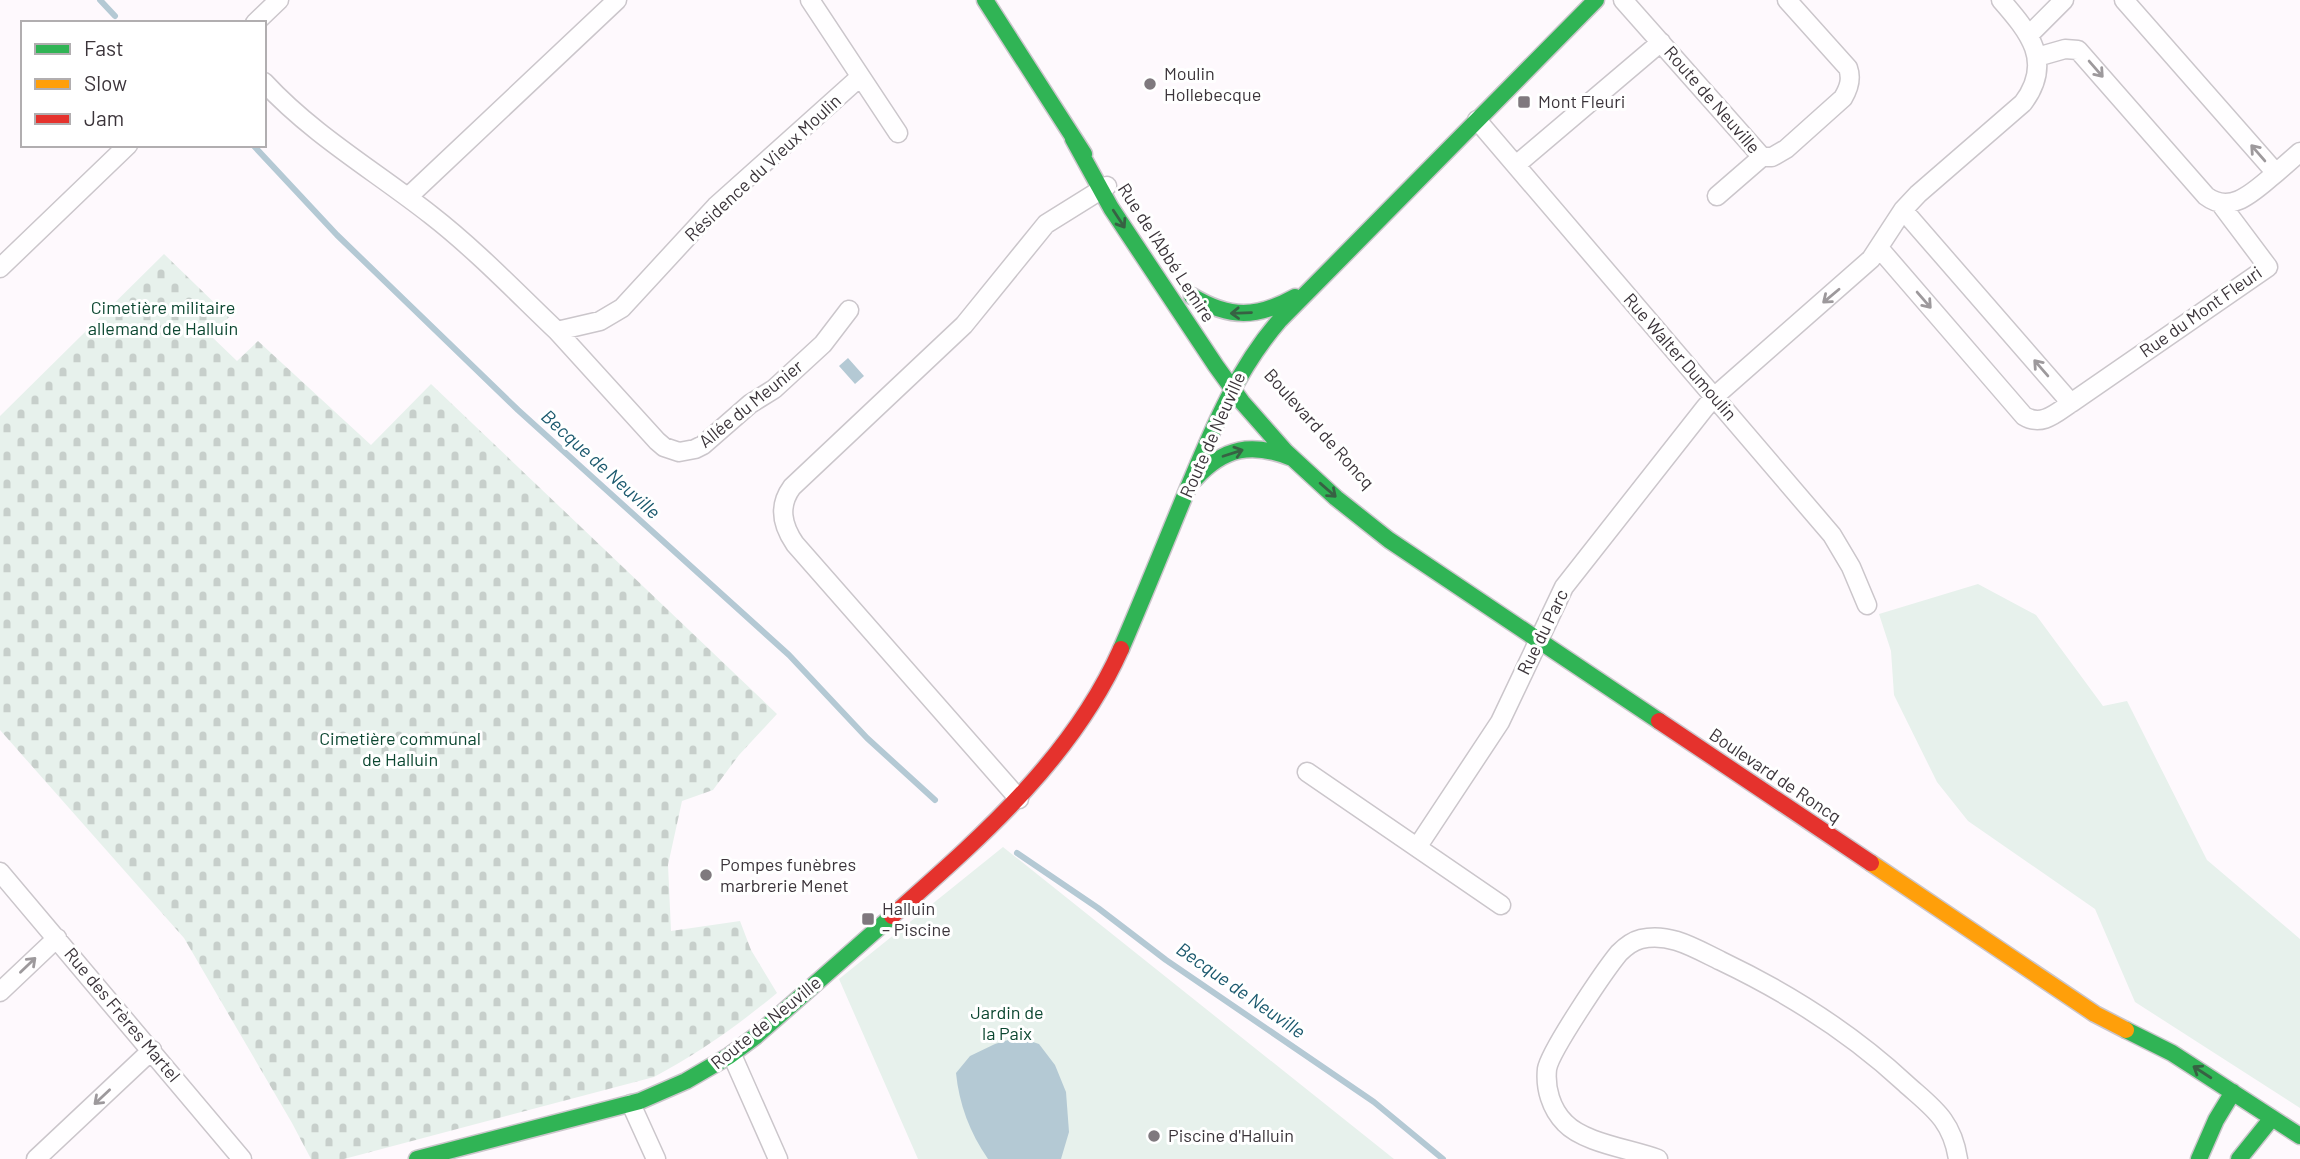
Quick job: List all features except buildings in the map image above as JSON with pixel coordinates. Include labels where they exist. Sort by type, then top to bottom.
[{"type":"main road","name":"Rue de l'Abbé Lemire","points":[[985,0],[1073,139],[1111,187],[1232,387]]},
{"type":"main road","name":"Route de Neuville","points":[[417,1159],[631,1104],[687,1082],[732,1055],[953,864],[1019,799],[1073,733],[1108,677],[1239,365],[1596,0]]},
{"type":"main road","name":"Rue de l'Abbé Lemire","points":[[1213,327],[1189,290],[1218,311],[1244,314],[1272,308],[1288,301],[1324,276]]},
{"type":"main road","name":"Boulevard de Roncq","points":[[1239,365],[1253,386]]},
{"type":"main road","name":"Boulevard de Roncq","points":[[1232,387],[1292,458],[1389,540],[2095,1014],[2172,1053],[2300,1136]]},
{"type":"main road","points":[[1187,491],[1208,465],[1230,452],[1255,447],[1292,458]]},
{"type":"main road","name":"Boulevard de Roncq","points":[[1324,465],[1390,532],[1433,569]]},
{"type":"main road","name":"Boulevard de Roncq","points":[[2095,1014],[2115,1033],[2158,1063]]},
{"type":"main road","points":[[2199,1159],[2228,1111],[2233,1092]]},
{"type":"main road","points":[[2228,1111],[2266,1136]]},
{"type":"main road","points":[[2239,1159],[2266,1136],[2272,1118]]},
{"type":"street","points":[[257,21],[279,0]]},
{"type":"street","points":[[408,197],[617,0]]},
{"type":"street","points":[[810,0],[898,133]]},
{"type":"street","name":"Route de Neuville","points":[[1623,0],[1762,157]]},
{"type":"street","name":"Route de Neuville","points":[[1717,196],[1762,157],[1772,157],[1786,149],[1843,98],[1850,82],[1850,75],[1842,59],[1787,0]]},
{"type":"street","points":[[1714,397],[1850,280],[1879,248],[1903,211],[1918,194],[2023,103],[2035,82],[2037,57],[2029,34],[2001,0]]},
{"type":"street","points":[[2029,34],[2064,0]]},
{"type":"street","points":[[2124,0],[2276,173]]},
{"type":"street","name":"Route de Neuville","points":[[1516,166],[1661,42]]},
{"type":"street","name":"Rue du Mont Fleuri","points":[[1879,248],[2024,416],[2036,422],[2045,420],[2267,267],[2220,204],[2206,196],[2078,50],[2065,49],[2037,57]]},
{"type":"street","name":"Résidence du Vieux Moulin","points":[[557,331],[600,321],[622,308],[716,206],[860,77]]},
{"type":"street","points":[[266,84],[295,113],[466,244],[557,331]]},
{"type":"street","name":"Rue Walter Dumoulin","points":[[1477,120],[1832,536],[1852,567],[1867,605]]},
{"type":"street","points":[[0,268],[126,147]]},
{"type":"street","points":[[2220,204],[2242,200],[2300,152]]},
{"type":"street","points":[[1019,799],[795,544],[785,525],[783,505],[792,487],[964,325],[1046,224],[1111,187]]},
{"type":"street","points":[[1903,211],[2071,402]]},
{"type":"street","name":"Allée du Meunier","points":[[557,331],[657,441],[671,451],[687,452],[703,445],[750,404],[774,389],[823,344],[849,310]]},
{"type":"street","name":"Rue du Parc","points":[[1418,846],[1500,722],[1564,587],[1714,397]]},
{"type":"street","points":[[1307,772],[1501,905]]},
{"type":"street","name":"Rue des Frères Martel","points":[[0,872],[242,1159]]},
{"type":"street","points":[[1658,1159],[1578,1132],[1565,1123],[1555,1110],[1546,1080],[1550,1057],[1620,952],[1638,939],[1651,937],[1678,941],[1738,969],[1804,1005],[1848,1035],[1887,1066],[1943,1120],[1958,1159]]},
{"type":"street","points":[[0,992],[57,938]]},
{"type":"street","points":[[36,1159],[152,1050]]},
{"type":"street","points":[[732,1055],[778,1159]]},
{"type":"street","points":[[631,1104],[656,1159]]},
{"type":"green space","name":"Cimetière communal de Halluin","points":[[164,254],[229,317],[211,336],[237,361],[258,341],[371,445],[431,384],[777,714],[739,755],[713,790],[682,801],[668,865],[671,931],[740,921],[751,950],[777,993],[747,1017],[654,1077],[344,1159],[311,1159],[184,938],[0,730],[0,416]]},
{"type":"green space","points":[[1978,584],[2036,615],[2103,706],[2127,701],[2207,860],[2300,939],[2300,1108],[2135,1002],[2095,909],[1968,821],[1937,782],[1894,695],[1891,651],[1879,614]]},
{"type":"green space","name":"Jardin de la Paix","points":[[1003,847],[1394,1159],[918,1159],[839,979]]},
{"type":"water","points":[[848,358],[864,376],[855,384],[839,366]]},
{"type":"water","points":[[1018,1037],[1039,1044],[1055,1065],[1066,1092],[1069,1132],[1061,1159],[988,1159],[966,1118],[956,1073],[970,1056]]},
{"type":"waterway","name":"Becque de Neuville","points":[[100,0],[115,16]]},
{"type":"waterway","name":"Becque de Neuville","points":[[255,147],[337,235],[518,410],[789,655],[867,738],[935,800]]},
{"type":"waterway","name":"Becque de Neuville","points":[[1017,853],[1098,908],[1166,960],[1374,1102],[1443,1159]]},
{"type":"traffic: fast","points":[[985,0],[1084,154]]},
{"type":"traffic: fast","points":[[1121,649],[1215,426],[1237,382],[1263,341],[1279,321],[1596,0]]},
{"type":"traffic: fast","points":[[1073,139],[1111,208],[1216,366],[1242,402],[1286,452],[1336,498],[1389,540],[1659,721]]},
{"type":"traffic: fast","points":[[1192,296],[1219,309],[1244,313],[1268,309],[1295,297]]},
{"type":"traffic: fast","points":[[1195,479],[1217,460],[1239,450],[1264,450],[1292,458]]},
{"type":"traffic: fast","points":[[417,1159],[640,1101],[686,1081],[729,1056],[756,1036],[892,916]]},
{"type":"traffic: fast","points":[[2126,1030],[2172,1053],[2300,1136]]},
{"type":"traffic: fast","points":[[2199,1159],[2216,1120],[2233,1092]]},
{"type":"traffic: fast","points":[[2239,1159],[2272,1118]]},
{"type":"traffic: slow","points":[[1871,863],[2095,1014],[2126,1030]]},
{"type":"traffic: jam","points":[[892,916],[990,826],[1050,761],[1101,689],[1121,649]]},
{"type":"traffic: jam","points":[[1659,721],[1871,863]]},
{"type":"place","name":"Moulin Hollebecque","points":[[1150,84]]},
{"type":"place","name":"Mont Fleuri","points":[[1524,102]]},
{"type":"place","name":"Pompes funèbres marbrerie Menet","points":[[706,875]]},
{"type":"place","name":"Halluin – Piscine","points":[[868,919]]},
{"type":"place","name":"Piscine d'Halluin","points":[[1154,1136]]},
{"type":"park label","name":"Cimetière militaire allemand de Halluin","points":[[163,318]]}]
